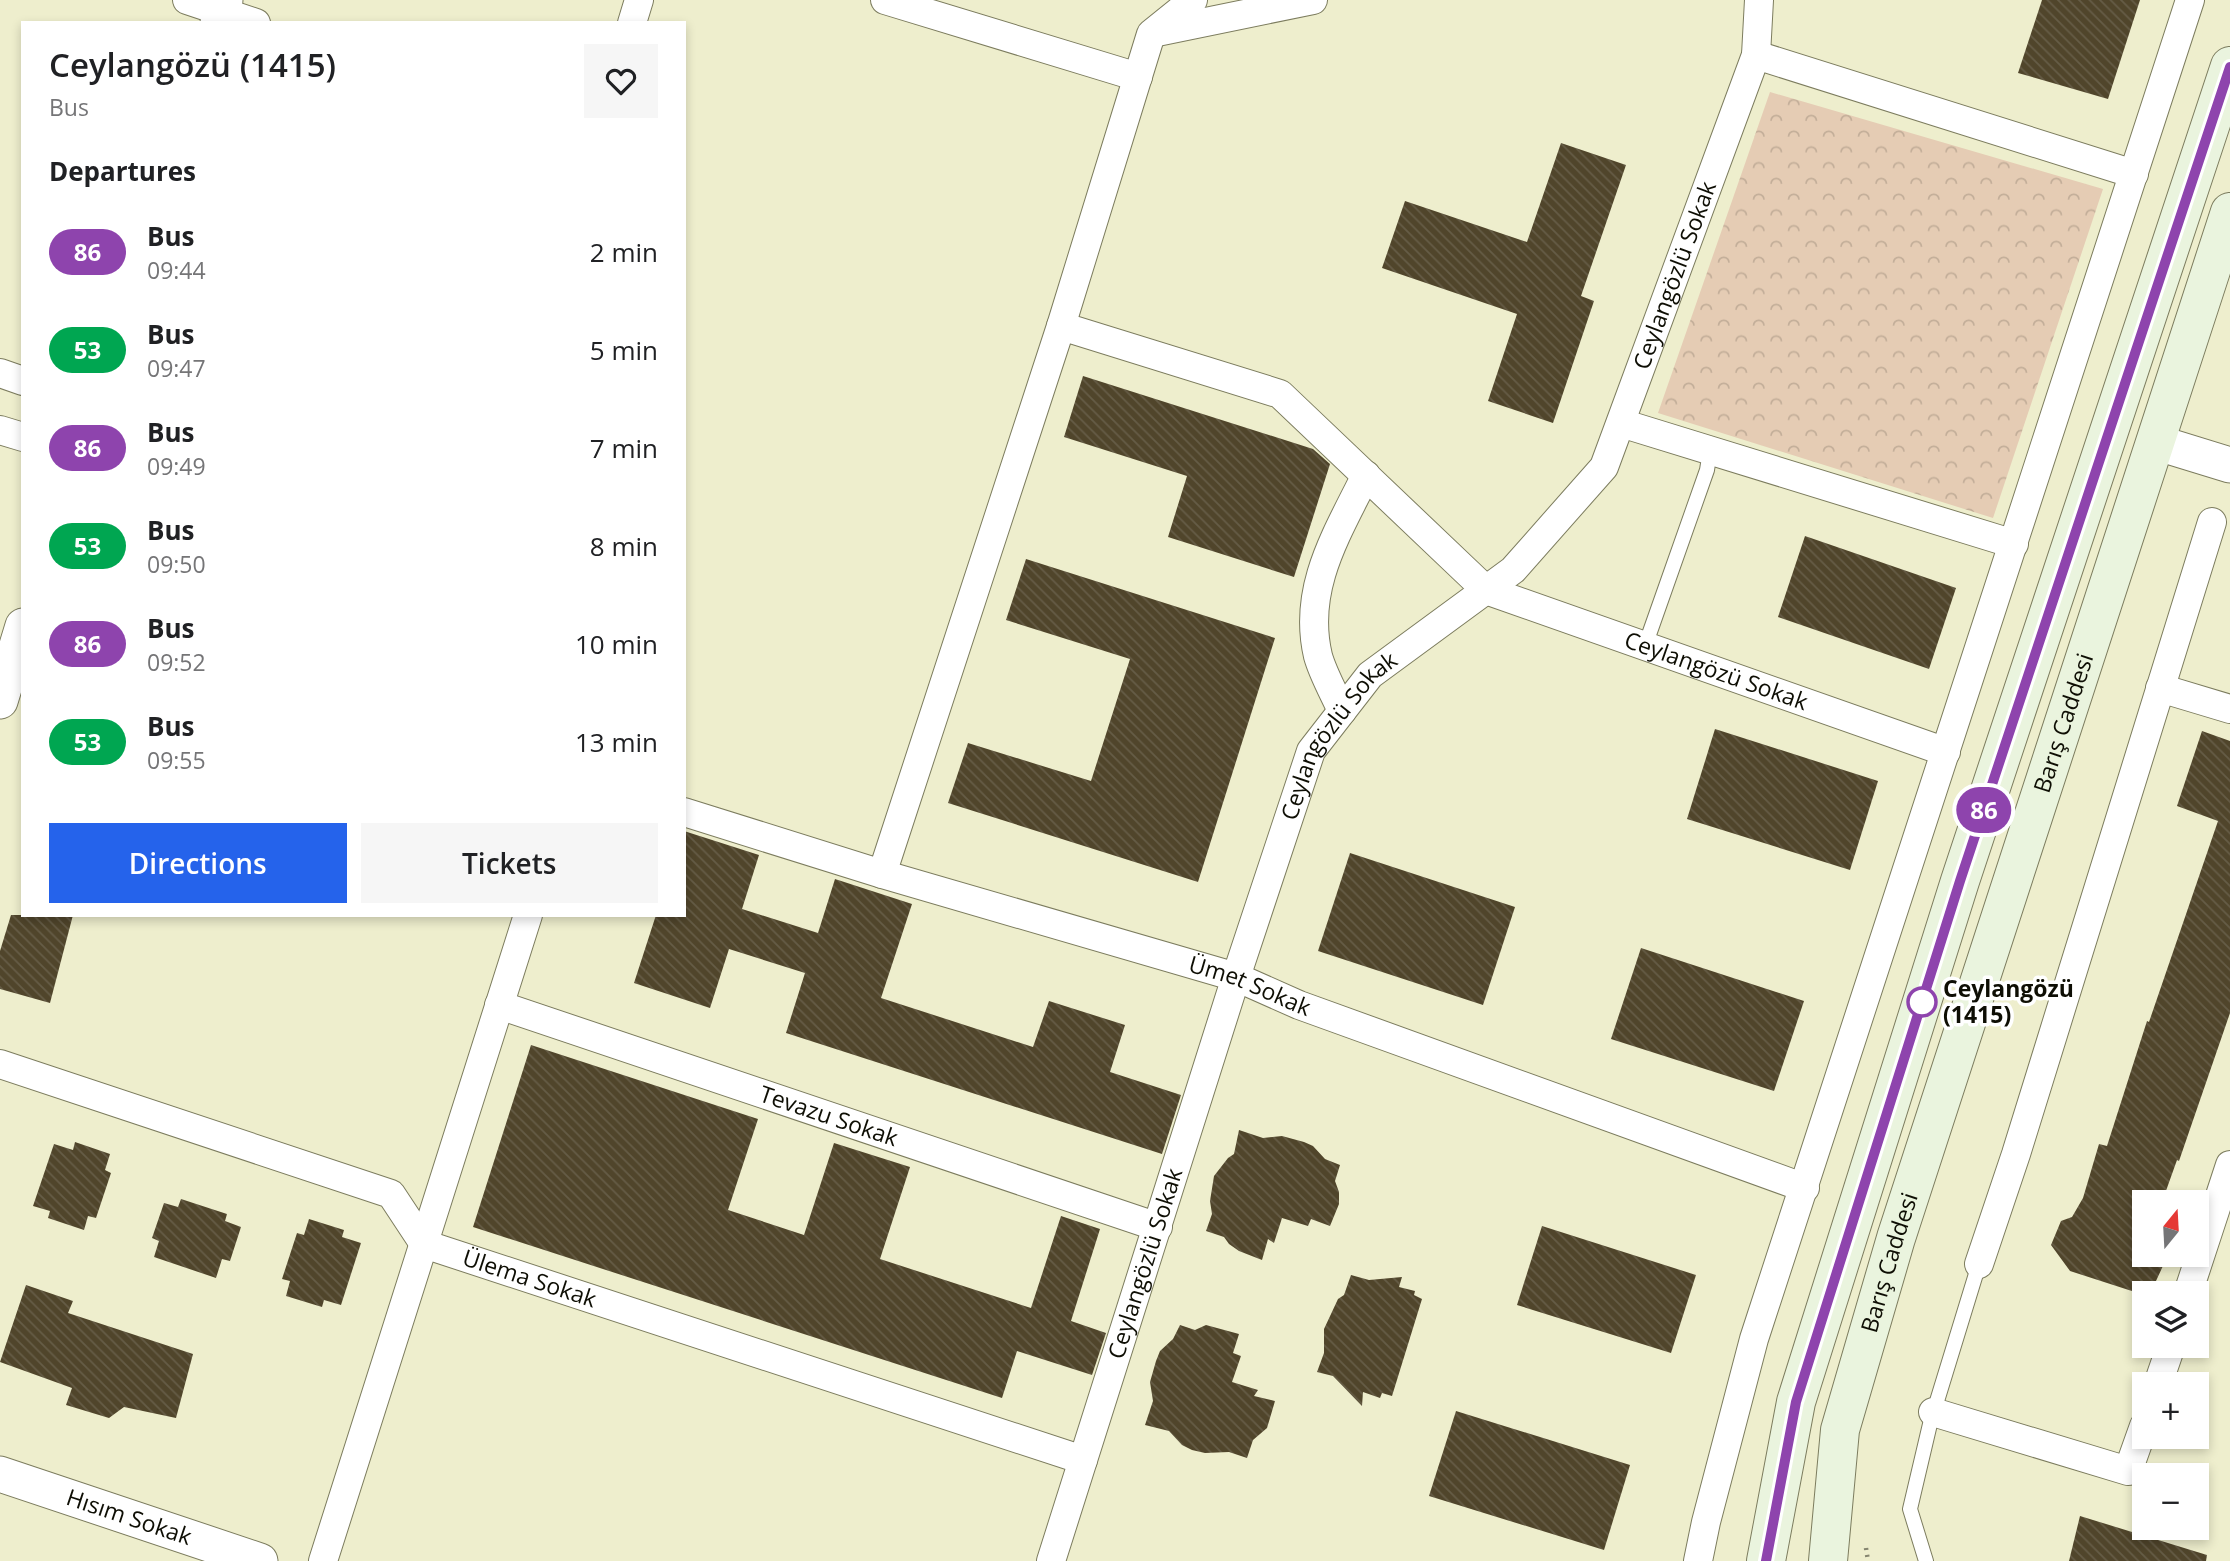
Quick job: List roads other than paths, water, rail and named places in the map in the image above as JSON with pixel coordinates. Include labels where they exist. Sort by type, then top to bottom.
[{"type":"main road","name":"Barış Caddesi","points":[[1766,1561],[1796,1402],[1960,881],[2230,66]]},
{"type":"main road","name":"Barış Caddesi","points":[[1828,1561],[1840,1430],[1896,1238],[2230,212]]},
{"type":"street","points":[[187,0],[250,21]]},
{"type":"street","points":[[633,21],[639,0]]},
{"type":"street","points":[[885,0],[1138,76]]},
{"type":"street","points":[[882,874],[1060,326],[1151,34],[1193,0]]},
{"type":"street","points":[[1151,34],[1313,0]]},
{"type":"street","name":"Ceylangözlü Sokak","points":[[1051,1561],[1236,977],[1311,751],[1370,675],[1513,570],[1604,467],[1756,55],[1759,0]]},
{"type":"street","points":[[1698,1561],[1754,1339],[2190,0]]},
{"type":"street","points":[[1756,55],[2134,174]]},
{"type":"street","points":[[1060,326],[1280,394],[1486,590]]},
{"type":"street","points":[[0,373],[21,380]]},
{"type":"street","points":[[1621,422],[2014,544]]},
{"type":"street","points":[[0,430],[21,436]]},
{"type":"street","points":[[2155,442],[2230,466]]},
{"type":"street","points":[[1342,711],[1318,657],[1313,607],[1327,552],[1366,475]]},
{"type":"street","points":[[1979,1264],[2016,1154],[2212,522]]},
{"type":"street","name":"Ceylangözü Sokak","points":[[1486,590],[1946,752]]},
{"type":"street","points":[[0,701],[21,633]]},
{"type":"street","points":[[2160,688],[2230,709]]},
{"type":"street","name":"Ümet Sokak","points":[[686,813],[882,874],[1236,977],[1298,1004],[1805,1188]]},
{"type":"street","points":[[323,1561],[527,917]]},
{"type":"street","name":"Tevazu Sokak","points":[[499,1005],[1158,1227]]},
{"type":"street","points":[[0,1064],[391,1194],[424,1244]]},
{"type":"street","points":[[2192,1281],[2230,1165]]},
{"type":"street","name":"Ülema Sokak","points":[[424,1244],[1083,1460]]},
{"type":"street","points":[[1933,1412],[2129,1471],[2136,1449]]},
{"type":"street","name":"Hısım Sokak","points":[[0,1474],[260,1561]]},
{"type":"lane","points":[[1645,646],[1707,470],[1710,451]]},
{"type":"lane","points":[[1926,1561],[1910,1510],[1933,1412],[1979,1264]]},
{"type":"place","name":"Ceylangözü (1415)","points":[[1922,1002]]}]
